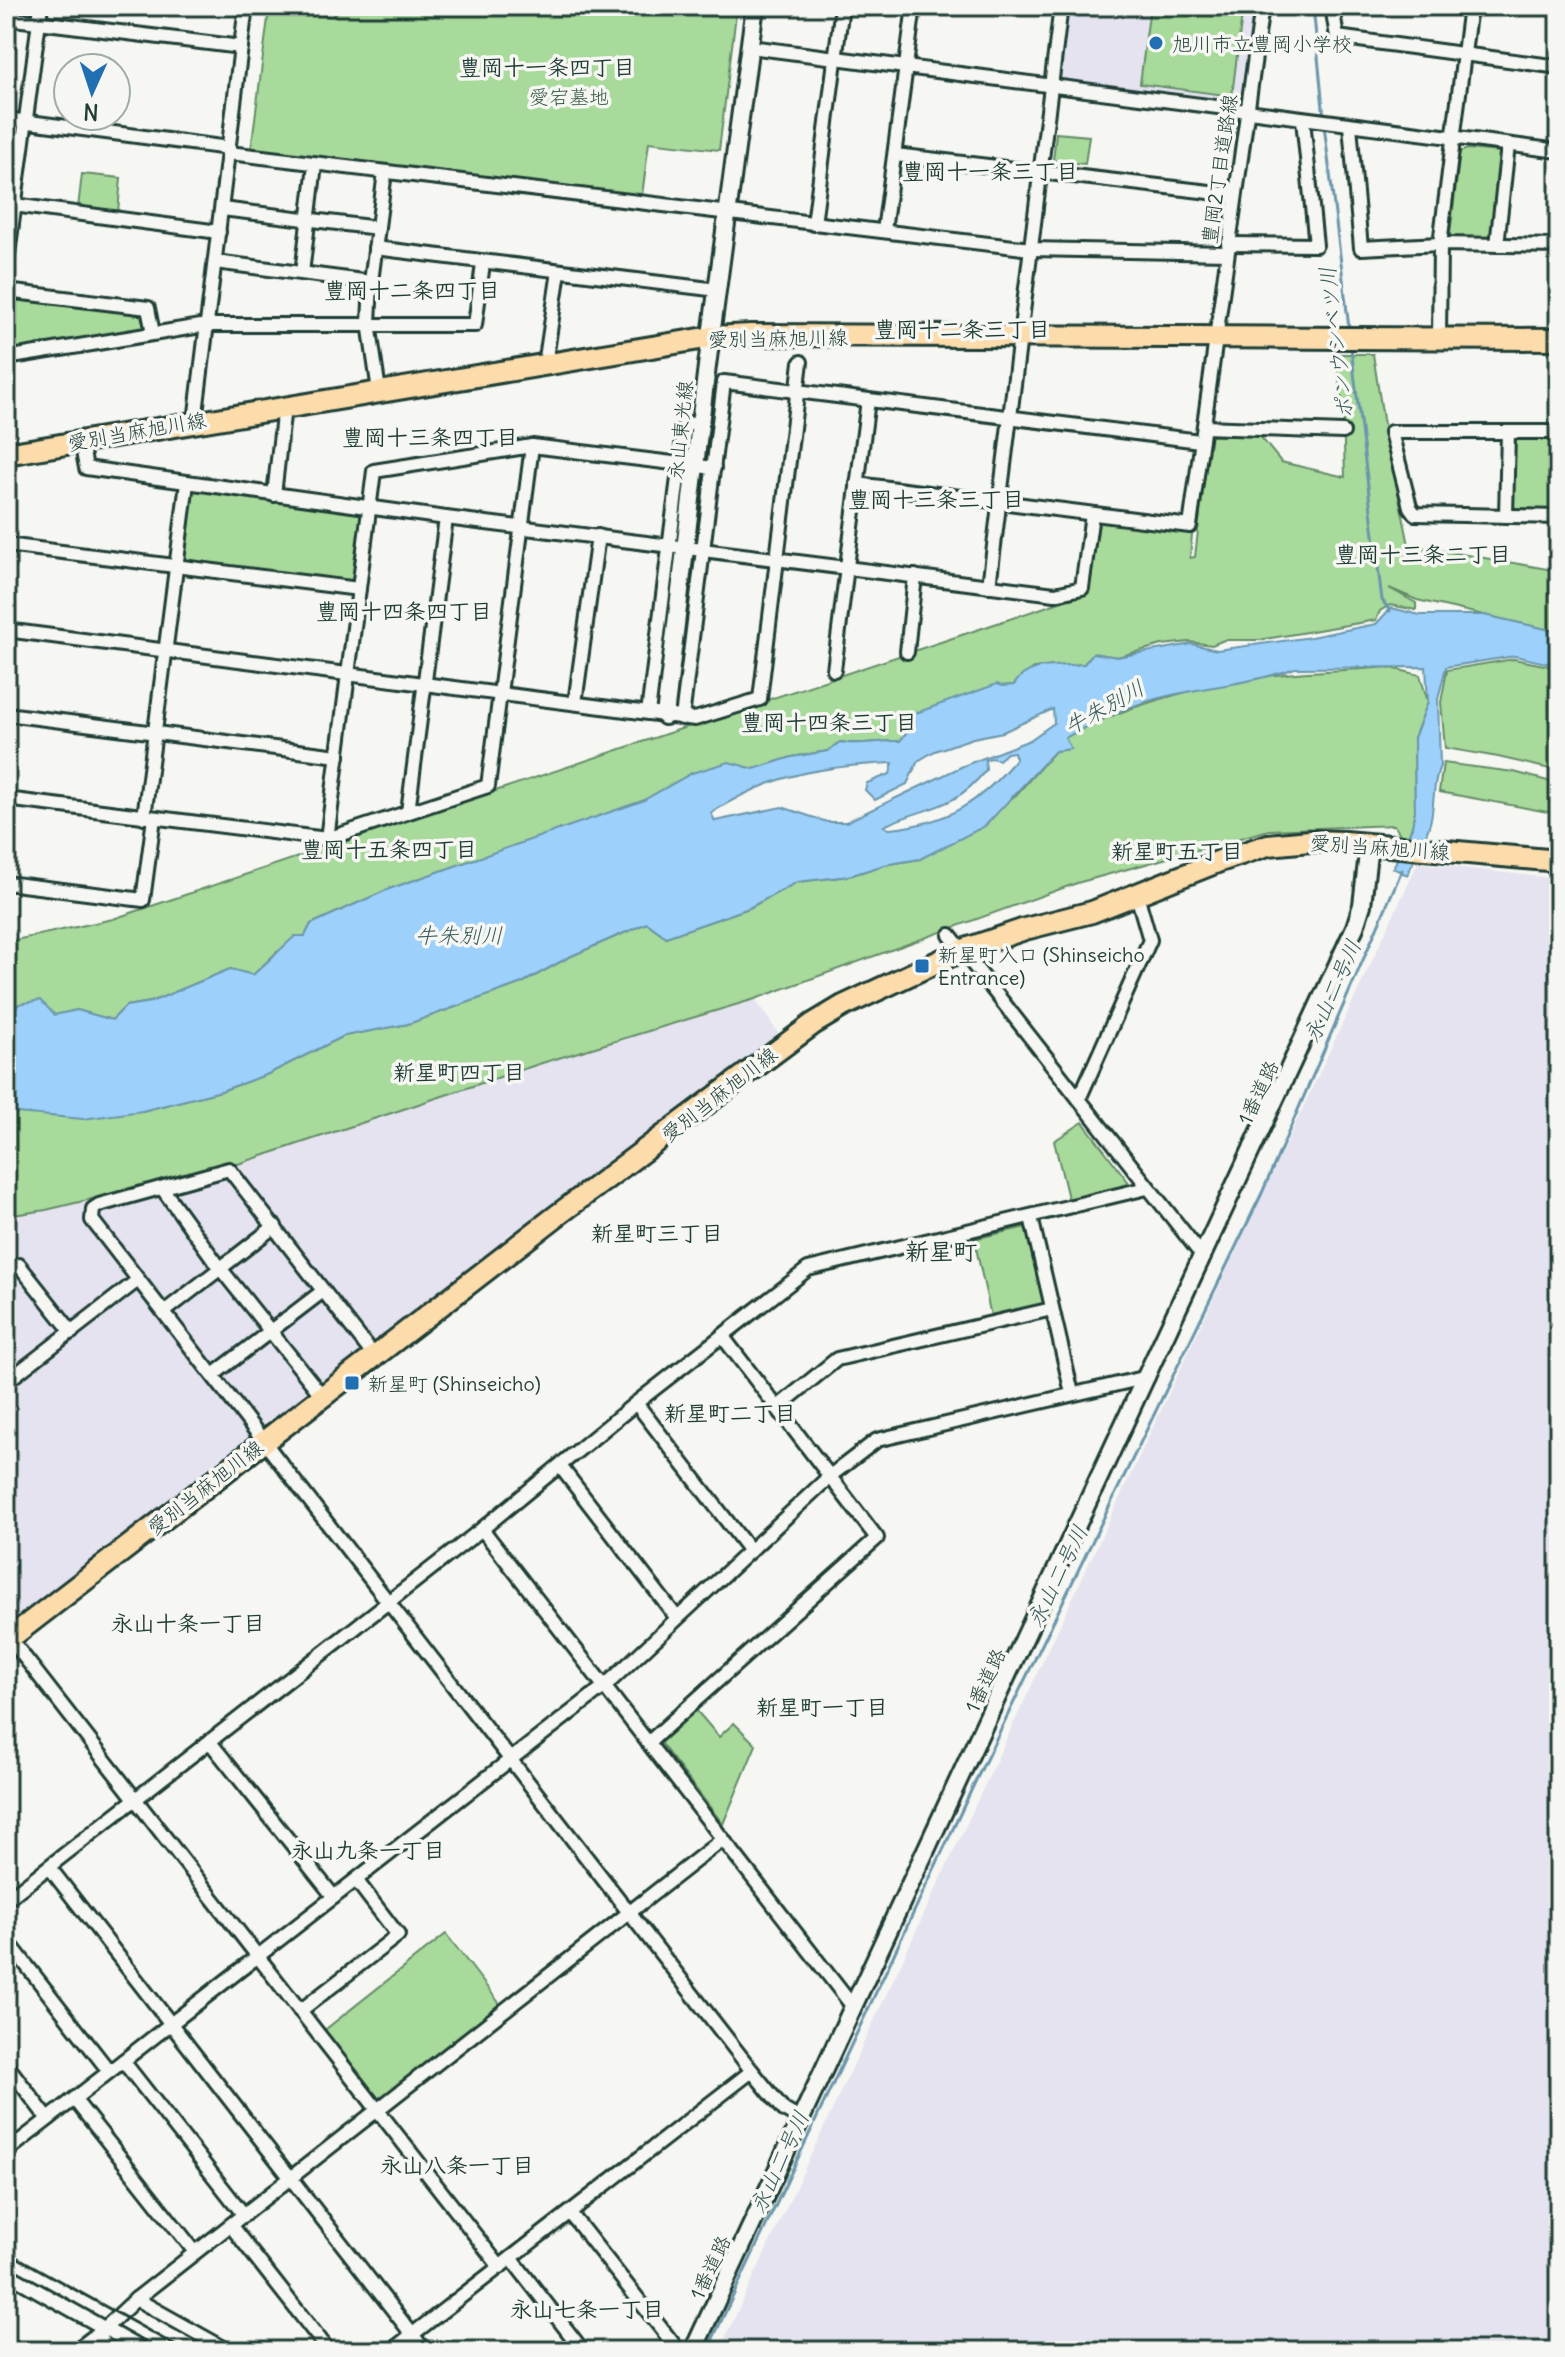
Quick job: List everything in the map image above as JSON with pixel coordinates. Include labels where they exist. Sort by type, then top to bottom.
[{"type":"main road","name":"愛別当麻旭川線","points":[[6,454],[712,337],[1559,339]]},
{"type":"main road","name":"愛別当麻旭川線","points":[[7,1638],[788,1041],[956,942],[1092,912],[1268,845],[1310,841],[1559,861]]},
{"type":"street","points":[[6,269],[10,205],[26,121],[41,6]]},
{"type":"street","points":[[195,421],[246,6]]},
{"type":"street","name":"永山東光線","points":[[665,716],[686,548],[688,465],[701,425],[755,6]]},
{"type":"street","points":[[814,224],[842,6]]},
{"type":"street","points":[[884,231],[914,6]]},
{"type":"street","points":[[989,586],[1061,6]]},
{"type":"street","name":"豊岡2丁目道路線","points":[[1092,514],[1190,526],[1262,6]]},
{"type":"street","points":[[1332,6],[1337,37],[1559,67]]},
{"type":"street","points":[[1439,339],[1440,244],[1470,6]]},
{"type":"street","points":[[6,18],[241,47]]},
{"type":"street","points":[[750,47],[1559,151]]},
{"type":"street","points":[[6,119],[315,165],[1031,249],[1316,245],[1310,121]]},
{"type":"street","points":[[1350,126],[1361,248],[1440,244],[1559,246]]},
{"type":"street","points":[[1497,245],[1508,145]]},
{"type":"street","points":[[895,155],[1235,195]]},
{"type":"street","points":[[302,273],[315,165]]},
{"type":"street","points":[[379,391],[369,323],[385,172]]},
{"type":"street","points":[[10,205],[219,232]]},
{"type":"street","points":[[222,209],[378,228]]},
{"type":"street","points":[[375,248],[718,290]]},
{"type":"street","points":[[215,262],[371,282]]},
{"type":"street","points":[[6,358],[207,325],[475,325],[483,263]]},
{"type":"street","points":[[545,365],[559,271]]},
{"type":"street","points":[[6,291],[148,308],[153,333]]},
{"type":"street","points":[[6,630],[695,719],[760,699],[801,362]]},
{"type":"street","points":[[686,548],[714,468],[724,382],[1200,441]]},
{"type":"street","points":[[834,670],[868,400]]},
{"type":"street","points":[[274,495],[284,407]]},
{"type":"street","points":[[1204,427],[1343,432]]},
{"type":"street","points":[[1559,432],[1391,432],[1410,507],[1415,514],[1559,517]]},
{"type":"street","points":[[1506,516],[1508,432]]},
{"type":"street","points":[[81,441],[86,468],[187,483],[1055,594],[1082,588],[1092,514],[857,484]]},
{"type":"street","points":[[327,839],[374,471],[532,446],[714,468]]},
{"type":"street","points":[[6,799],[327,839],[488,786],[532,446]]},
{"type":"street","points":[[6,883],[143,900],[155,733],[187,483]]},
{"type":"street","points":[[408,812],[446,518]]},
{"type":"street","points":[[575,703],[598,536]]},
{"type":"street","points":[[6,545],[359,589]]},
{"type":"street","points":[[907,652],[915,576]]},
{"type":"street","points":[[6,714],[338,756]]},
{"type":"street","name":"1番道路","points":[[693,2351],[1204,1258],[1355,927],[1362,905],[1369,845]]},
{"type":"street","points":[[1079,1099],[1150,940],[1137,895]]},
{"type":"street","points":[[956,942],[1204,1258]]},
{"type":"street","points":[[374,1356],[229,1169],[99,1205],[91,1213],[92,1220],[138,1280],[631,1911],[752,2071],[784,2110],[801,2120]]},
{"type":"street","points":[[162,1188],[220,1268],[323,1397]]},
{"type":"street","points":[[6,1900],[482,1529],[636,1403],[808,1269],[1147,1188]]},
{"type":"street","points":[[1031,1217],[1072,1393]]},
{"type":"street","points":[[164,1312],[275,1226]]},
{"type":"street","points":[[6,1268],[19,1265],[72,1332]]},
{"type":"street","points":[[7,1378],[138,1280]]},
{"type":"street","points":[[213,1375],[323,1291]]},
{"type":"street","points":[[778,1407],[837,1359],[1052,1309]]},
{"type":"street","points":[[648,1743],[877,1538],[723,1337]]},
{"type":"street","points":[[6,2152],[605,1686],[830,1476],[877,1440],[1148,1377]]},
{"type":"street","points":[[636,1403],[750,1551]]},
{"type":"street","points":[[560,1466],[677,1618]]},
{"type":"street","points":[[482,1529],[854,2008]]},
{"type":"street","points":[[7,1638],[500,2267]]},
{"type":"street","points":[[210,1742],[334,1897]]},
{"type":"street","points":[[75,2351],[195,2252],[723,1839]]},
{"type":"street","points":[[49,1867],[425,2351]]},
{"type":"street","points":[[300,2011],[398,1935],[356,1880]]},
{"type":"street","points":[[6,1939],[109,2071]]},
{"type":"street","points":[[123,2061],[244,2215]]},
{"type":"street","points":[[6,2064],[48,2119]]},
{"type":"street","points":[[391,2351],[752,2071]]},
{"type":"street","points":[[74,2099],[195,2252]]},
{"type":"street","points":[[570,2213],[679,2351]]},
{"type":"street","points":[[231,2226],[329,2351]]},
{"type":"street","points":[[511,2258],[583,2351]]},
{"type":"street","points":[[6,2273],[101,2331],[145,2351]]},
{"type":"street","points":[[136,2299],[229,2351]]},
{"type":"street","points":[[101,2331],[110,2351]]},
{"type":"shaded area","name":"旭川市立豊岡小学校","points":[[1070,6],[1253,6],[1240,104],[1060,80]]},
{"type":"shaded area","points":[[1418,863],[1559,879],[1559,2351],[719,2351]]},
{"type":"shaded area","points":[[755,999],[780,1036],[6,1627],[6,1216],[46,1210],[238,1164],[542,1063]]},
{"type":"green space","name":"愛宕墓地","points":[[336,6],[737,6],[719,150],[649,142],[642,196],[251,150],[269,10],[334,17]]},
{"type":"green space","points":[[1150,6],[1243,6],[1232,96],[1140,84]]},
{"type":"green space","points":[[1056,133],[1089,136],[1085,164],[1053,161]]},
{"type":"green space","points":[[1467,149],[1500,152],[1502,156],[1491,238],[1452,237],[1450,234],[1460,152]]},
{"type":"green space","points":[[82,174],[121,178],[118,212],[78,208]]},
{"type":"green space","points":[[6,291],[148,308],[153,333],[6,358]]},
{"type":"green space","points":[[1336,354],[1373,354],[1409,545],[1559,571],[1559,632],[1417,600],[1389,588],[1416,603],[1416,610],[1390,605],[1380,611],[1376,620],[1259,640],[1224,640],[1212,645],[1189,642],[1162,645],[1117,657],[1093,653],[1084,664],[1034,668],[1014,685],[1001,686],[913,715],[916,722],[900,741],[840,742],[828,751],[792,757],[754,769],[743,766],[692,773],[643,801],[389,889],[311,924],[305,936],[277,952],[253,975],[230,969],[151,1002],[126,1006],[112,1020],[77,1010],[55,1015],[6,1018],[6,942],[113,919],[1087,593],[1082,588],[1092,514],[1190,526],[1190,558],[1195,557],[1209,436],[1260,436],[1281,462],[1345,477],[1343,412]]},
{"type":"green space","points":[[1559,438],[1559,510],[1511,510],[1513,439]]},
{"type":"green space","points":[[187,483],[369,507],[359,589],[176,567]]},
{"type":"green space","points":[[1514,659],[1559,668],[1559,771],[1445,748],[1441,702],[1447,670]]},
{"type":"green space","points":[[1387,667],[1420,675],[1428,702],[1414,738],[1415,811],[1405,842],[1394,825],[1269,830],[1077,883],[755,999],[542,1063],[238,1164],[46,1210],[6,1216],[6,1112],[142,1111],[221,1091],[268,1074],[344,1036],[408,1024],[522,983],[569,957],[647,923],[666,937],[749,908],[797,882],[849,876],[884,865],[920,859],[1016,795],[1055,751],[1070,749],[1064,738],[1140,705],[1248,679]]},
{"type":"green space","points":[[1443,763],[1514,772],[1559,784],[1559,814],[1439,792]]},
{"type":"green space","points":[[1083,1122],[1133,1188],[1069,1202],[1054,1141]]},
{"type":"green space","points":[[1026,1227],[1044,1304],[991,1316],[974,1239]]},
{"type":"green space","points":[[696,1710],[719,1737],[734,1723],[756,1745],[723,1824],[659,1741]]},
{"type":"green space","points":[[446,1934],[500,2004],[377,2101],[321,2033]]},
{"type":"water","name":"牛朱別川","points":[[1391,608],[1420,615],[1484,615],[1559,632],[1559,666],[1515,656],[1446,667],[1438,699],[1440,766],[1432,816],[1407,875],[1393,868],[1412,827],[1415,811],[1414,738],[1428,702],[1426,667],[1295,668],[1155,699],[1090,725],[1065,738],[1071,749],[1055,751],[985,826],[920,859],[884,865],[849,876],[797,882],[749,908],[666,937],[647,923],[569,957],[522,983],[408,1024],[344,1036],[268,1074],[221,1091],[142,1111],[83,1119],[6,1112],[6,1018],[19,1004],[40,1000],[55,1015],[77,1010],[112,1020],[126,1006],[151,1002],[230,969],[253,975],[295,936],[305,936],[311,924],[389,889],[642,801],[692,773],[729,762],[754,769],[792,757],[828,751],[840,742],[900,741],[915,722],[913,714],[997,684],[1014,685],[1020,677],[1036,669],[1084,664],[1093,653],[1117,657],[1192,644],[1217,650],[1376,624]],"holes":[[[1053,709],[1054,723],[1030,740],[963,766],[846,822],[827,822],[782,807],[715,821],[711,813],[755,789],[798,774],[893,763],[890,774],[867,783],[865,790],[875,800],[907,784],[918,761],[935,751],[1003,732]],[[1014,752],[1016,759],[1003,774],[960,809],[928,822],[889,829],[884,826],[950,801],[974,784],[986,770],[985,760],[999,760],[1007,753]]]},
{"type":"waterway","name":"ポンウシベツ川","points":[[1313,6],[1324,118]]},
{"type":"waterway","name":"ポンウシベツ川","points":[[1324,125],[1349,328]]},
{"type":"waterway","name":"ポンウシベツ川","points":[[1351,348],[1382,600],[1390,611]]},
{"type":"waterway","name":"永山二号川","points":[[707,2351],[976,1780],[1262,1193],[1402,870]]},
{"type":"railway","points":[[6,2251],[185,2351]]},
{"type":"place","name":"旭川市立豊岡小学校","points":[[1156,43]]},
{"type":"place","name":"新星町入口 (Shinseicho Entrance)","points":[[922,966]]},
{"type":"place","name":"新星町 (Shinseicho)","points":[[352,1383]]},
{"type":"district","name":"豊岡十一条四丁目","points":[[547,67]]},
{"type":"district","name":"豊岡十一条三丁目","points":[[990,171]]},
{"type":"district","name":"豊岡十二条四丁目","points":[[412,290]]},
{"type":"district","name":"豊岡十二条三丁目","points":[[962,329]]},
{"type":"district","name":"豊岡十三条四丁目","points":[[430,437]]},
{"type":"district","name":"豊岡十三条三丁目","points":[[936,499]]},
{"type":"district","name":"豊岡十三条二丁目","points":[[1423,554]]},
{"type":"district","name":"豊岡十四条四丁目","points":[[404,611]]},
{"type":"district","name":"豊岡十四条三丁目","points":[[829,722]]},
{"type":"district","name":"豊岡十五条四丁目","points":[[389,849]]},
{"type":"district","name":"新星町五丁目","points":[[1177,851]]},
{"type":"district","name":"新星町四丁目","points":[[459,1072]]},
{"type":"district","name":"新星町三丁目","points":[[657,1233]]},
{"type":"district","name":"新星町","points":[[941,1251]]},
{"type":"district","name":"新星町二丁目","points":[[730,1413]]},
{"type":"district","name":"永山十条一丁目","points":[[188,1623]]},
{"type":"district","name":"新星町一丁目","points":[[822,1707]]},
{"type":"district","name":"永山九条一丁目","points":[[368,1850]]},
{"type":"district","name":"永山八条一丁目","points":[[457,2165]]},
{"type":"district","name":"永山七条一丁目","points":[[587,2309]]}]
